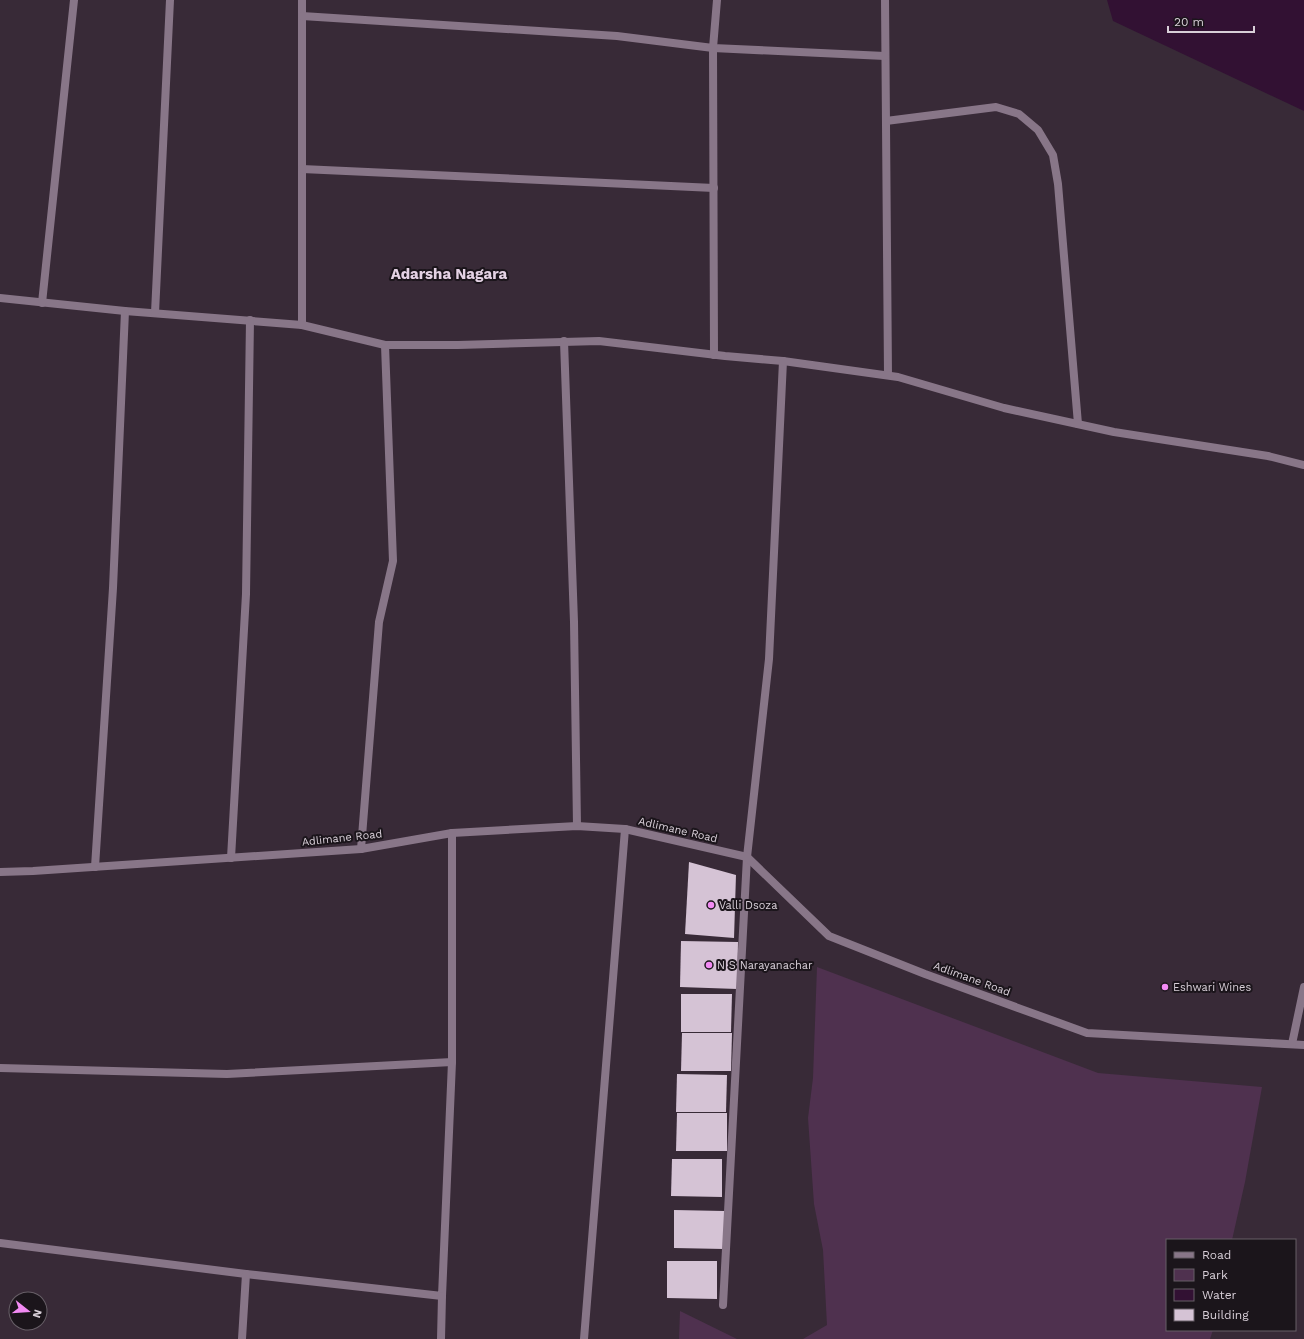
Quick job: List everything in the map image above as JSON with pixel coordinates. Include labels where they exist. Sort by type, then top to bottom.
[{"type":"street","points":[[42,303],[74,0]]},
{"type":"street","points":[[155,313],[170,0]]},
{"type":"street","points":[[302,0],[302,325]]},
{"type":"street","points":[[714,355],[714,48],[717,0]]},
{"type":"street","points":[[885,0],[888,376]]},
{"type":"street","points":[[302,16],[617,36],[714,48],[885,56]]},
{"type":"street","points":[[886,121],[996,107],[1020,114],[1038,130],[1053,155],[1058,184],[1078,424]]},
{"type":"street","points":[[302,169],[714,188]]},
{"type":"street","points":[[0,298],[124,311],[302,325],[385,345],[458,345],[598,341],[714,355],[783,361],[898,377],[1004,408],[1114,432],[1268,456],[1304,465]]},
{"type":"street","points":[[96,867],[113,588],[124,311]]},
{"type":"street","points":[[231,858],[246,594],[250,320]]},
{"type":"street","points":[[564,342],[574,622],[577,826]]},
{"type":"street","points":[[361,849],[379,622],[393,561],[385,345]]},
{"type":"street","points":[[723,1305],[747,857],[769,659],[783,361]]},
{"type":"street","name":"Adlimane Road","points":[[0,872],[361,849],[452,833],[577,826],[625,829],[747,857],[829,936],[925,974],[1087,1033],[1304,1045]]},
{"type":"street","points":[[584,1339],[625,829]]},
{"type":"street","points":[[441,1339],[452,1062],[452,833]]},
{"type":"street","points":[[1292,1044],[1304,987]]},
{"type":"street","points":[[0,1068],[227,1074],[452,1062]]},
{"type":"street","points":[[0,1243],[246,1274],[442,1296]]},
{"type":"street","points":[[242,1339],[246,1274]]},
{"type":"green space","points":[[817,967],[1098,1073],[1262,1087],[1245,1182],[1232,1239],[1166,1239],[1166,1331],[1213,1331],[1210,1339],[803,1339],[827,1325],[823,1250],[814,1204],[808,1118],[813,1078]]},
{"type":"green space","points":[[680,1311],[737,1339],[679,1339]]},
{"type":"water","points":[[1107,0],[1304,0],[1304,111],[1113,21]]},
{"type":"building","name":"Valli Dsoza","points":[[689,862],[736,875],[734,938],[685,934]]},
{"type":"building","name":"N S Narayanachar","points":[[681,941],[738,942],[737,989],[680,987]]},
{"type":"building","points":[[681,994],[732,994],[731,1032],[681,1032]]},
{"type":"building","points":[[682,1033],[732,1033],[731,1071],[681,1071]]},
{"type":"building","points":[[677,1074],[727,1075],[726,1112],[676,1112]]},
{"type":"building","points":[[677,1113],[727,1113],[727,1151],[676,1151]]},
{"type":"building","points":[[672,1159],[722,1159],[722,1197],[671,1196]]},
{"type":"building","points":[[674,1210],[725,1211],[724,1249],[674,1248]]},
{"type":"building","points":[[667,1261],[717,1261],[717,1299],[667,1298]]},
{"type":"place","name":"Valli Dsoza","points":[[711,905]]},
{"type":"place","name":"N S Narayanachar","points":[[709,965]]},
{"type":"place","name":"Eshwari Wines","points":[[1165,987]]},
{"type":"district","name":"Adarsha Nagara","points":[[449,274]]}]
